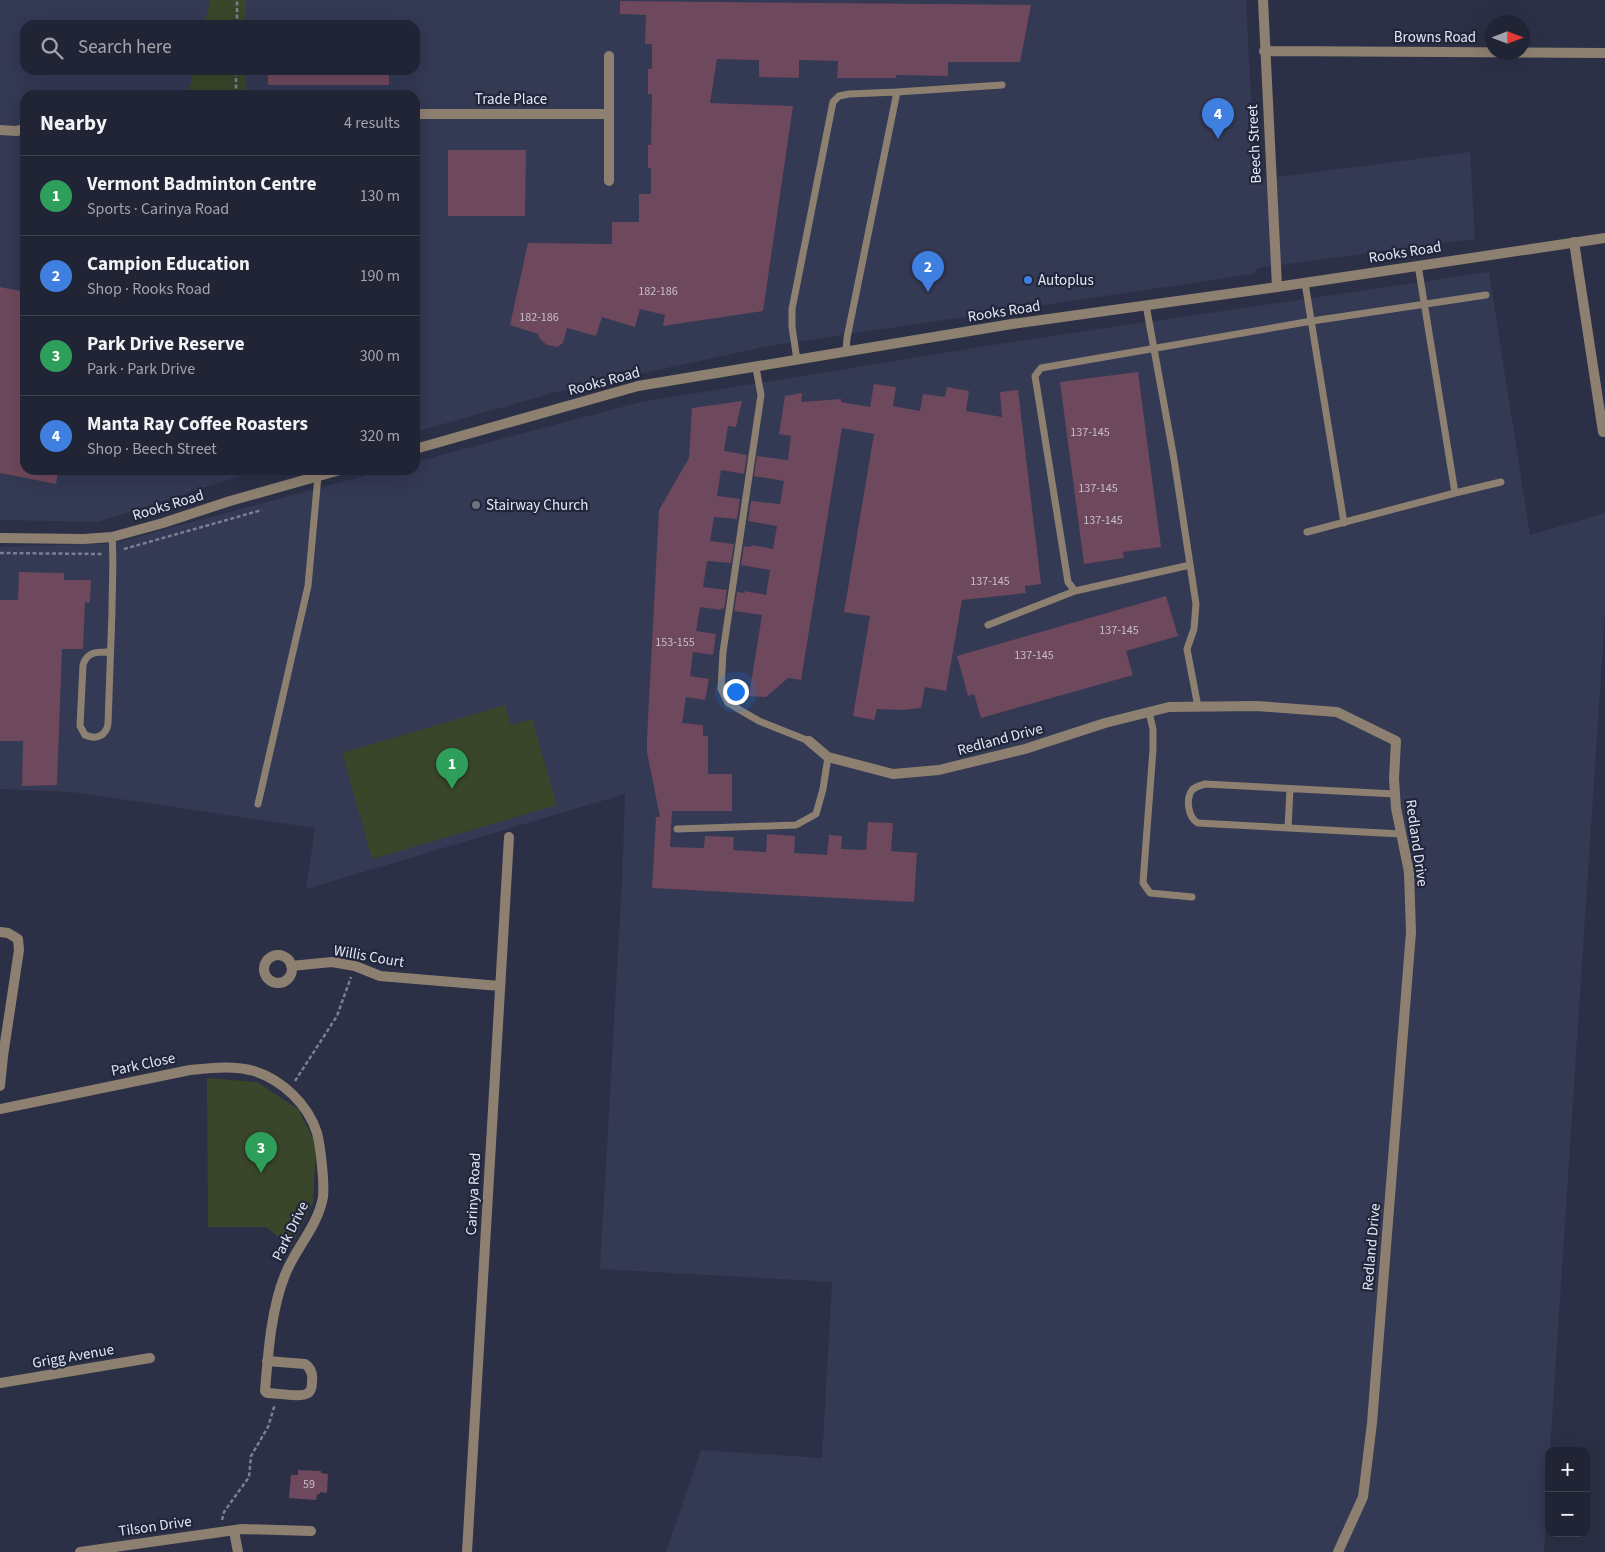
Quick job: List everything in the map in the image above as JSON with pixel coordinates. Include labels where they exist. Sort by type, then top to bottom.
[{"type":"street","name":"Beech Street","points":[[1263,0],[1277,287]]},
{"type":"street","name":"Browns Road","points":[[1264,51],[1605,54]]},
{"type":"street","points":[[609,56],[609,181]]},
{"type":"street","name":"Trade Place","points":[[420,114],[608,114]]},
{"type":"street","points":[[0,130],[20,130]]},
{"type":"street","name":"Rooks Road","points":[[420,448],[638,386],[756,368],[1012,324],[1605,238]]},
{"type":"street","points":[[1574,242],[1603,432]]},
{"type":"street","name":"Rooks Road","points":[[0,538],[84,540],[112,537],[322,475]]},
{"type":"street","name":"Redland Drive","points":[[809,741],[828,757],[893,774],[939,770],[1025,749],[1106,723],[1169,707],[1257,706],[1337,712],[1396,741],[1394,779],[1396,808],[1409,872],[1411,932],[1372,1423],[1363,1497],[1338,1552]]},
{"type":"street","name":"Carinya Road","points":[[467,1552],[510,837]]},
{"type":"street","points":[[0,932],[8,933],[18,938],[19,950],[0,1086]]},
{"type":"street","name":"Willis Court","points":[[291,966],[332,962],[355,966],[380,976],[500,986]]},
{"type":"street","name":"Park Close","points":[[0,1109],[190,1070],[221,1067],[242,1068],[254,1071],[282,1085],[289,1091]]},
{"type":"street","name":"Park Drive","points":[[279,1393],[267,1393],[266,1391],[268,1361],[277,1301],[285,1275],[315,1219],[323,1197],[321,1152],[316,1131],[304,1109],[289,1091]]},
{"type":"street","name":"Grigg Avenue","points":[[0,1384],[150,1358]]},
{"type":"street","points":[[268,1361],[305,1364],[311,1372],[313,1379],[312,1388],[308,1393],[301,1396],[279,1393]]},
{"type":"street","name":"Tilson Drive","points":[[80,1552],[242,1529],[311,1531]]},
{"type":"street","points":[[234,1531],[238,1552]]},
{"type":"lane","points":[[797,360],[792,327],[792,309],[833,102],[840,96],[849,94],[1002,85]]},
{"type":"lane","points":[[846,352],[846,338],[897,92]]},
{"type":"lane","points":[[1418,266],[1455,492]]},
{"type":"lane","points":[[1306,282],[1344,523]]},
{"type":"lane","points":[[1075,591],[1068,582],[1035,376],[1041,368],[1312,321],[1486,295]]},
{"type":"lane","points":[[1146,305],[1174,459],[1196,604],[1194,629],[1187,649],[1198,707]]},
{"type":"lane","points":[[756,368],[761,395],[723,652],[721,689],[728,703],[759,721],[809,741]]},
{"type":"lane","points":[[258,804],[308,586],[318,476]]},
{"type":"lane","points":[[1307,532],[1455,492],[1501,482]]},
{"type":"lane","points":[[110,652],[90,654],[85,658],[83,665],[80,726],[85,735],[90,737],[103,735],[107,731],[108,724],[113,552],[112,537]]},
{"type":"lane","points":[[988,625],[1075,591],[1190,564]]},
{"type":"lane","points":[[1149,712],[1153,749],[1143,883],[1150,893],[1192,897]]},
{"type":"lane","points":[[677,830],[796,825],[816,814],[828,757]]},
{"type":"lane","points":[[1395,794],[1205,784],[1193,790],[1190,796],[1189,809],[1190,816],[1198,823],[1401,834]]},
{"type":"lane","points":[[1288,828],[1290,789]]},
{"type":"path","points":[[237,0],[237,20]]},
{"type":"path","points":[[236,75],[236,90]]},
{"type":"path","points":[[289,1091],[337,1016],[355,966]]},
{"type":"path","points":[[218,1533],[224,1512],[249,1477],[251,1456],[268,1427],[279,1393]]},
{"type":"shaded area","points":[[0,0],[1246,0],[1255,180],[1470,152],[1475,239],[1258,268],[1253,274],[769,346],[560,391],[420,431],[420,90],[20,90],[20,475],[243,475],[98,522],[0,520]]},
{"type":"shaded area","points":[[1489,272],[1530,535],[1605,513],[1605,614],[1550,1447],[1545,1447],[1544,1552],[666,1552],[701,1450],[822,1458],[832,1282],[600,1269],[622,882],[625,794],[306,889],[315,828],[72,792],[0,789],[0,547],[114,543],[367,475],[420,475],[420,461],[641,402],[1011,342]]},
{"type":"green space","points":[[210,0],[246,0],[246,20],[205,20]]},
{"type":"green space","points":[[193,75],[246,75],[246,90],[189,90]]},
{"type":"green space","points":[[505,705],[511,725],[532,719],[557,805],[372,859],[342,753]]},
{"type":"green space","points":[[207,1078],[257,1082],[298,1109],[316,1144],[313,1202],[291,1247],[266,1227],[208,1227]]},
{"type":"building","points":[[620,1],[1031,5],[1020,62],[948,62],[948,76],[896,75],[896,78],[837,78],[838,61],[799,60],[799,78],[759,77],[759,60],[717,59],[710,103],[793,106],[763,311],[663,326],[665,315],[640,309],[635,327],[602,317],[596,336],[567,328],[563,343],[557,347],[547,345],[540,339],[538,334],[510,325],[528,243],[612,244],[612,222],[639,222],[639,194],[651,194],[651,168],[648,168],[648,145],[651,145],[652,94],[648,94],[648,69],[652,69],[652,44],[645,44],[646,15],[620,14]]},
{"type":"building","points":[[268,75],[389,75],[389,85],[268,85]]},
{"type":"building","points":[[448,150],[526,150],[525,216],[448,216]]},
{"type":"building","points":[[0,287],[20,291],[20,475],[57,475],[56,484],[0,473]]},
{"type":"building","points":[[1138,372],[1161,547],[1123,552],[1124,558],[1084,564],[1060,382]]},
{"type":"building","points":[[874,384],[896,387],[893,406],[920,411],[923,394],[945,397],[947,387],[969,391],[966,411],[1002,417],[1000,392],[1018,390],[1041,584],[1025,586],[1026,593],[962,600],[946,691],[925,687],[921,708],[902,710],[877,709],[874,720],[853,716],[870,616],[844,612],[874,434],[842,428],[801,680],[788,678],[766,697],[749,696],[762,615],[734,611],[737,592],[745,593],[745,591],[766,595],[770,570],[741,565],[744,546],[751,547],[752,545],[773,549],[777,526],[748,521],[751,501],[780,504],[784,481],[754,476],[757,456],[788,460],[791,436],[779,434],[785,396],[802,393],[801,402],[841,399],[841,402],[870,407]]},
{"type":"building","points":[[742,401],[736,427],[728,426],[724,451],[747,455],[744,474],[721,470],[717,496],[740,499],[737,519],[714,517],[710,541],[734,544],[731,563],[707,561],[703,587],[727,590],[724,609],[700,607],[696,631],[716,634],[713,655],[693,652],[690,676],[709,679],[705,700],[686,697],[682,723],[703,725],[703,736],[708,736],[708,774],[732,774],[732,811],[672,811],[670,847],[704,848],[705,836],[734,837],[733,850],[766,852],[767,834],[795,836],[794,853],[827,855],[829,835],[842,836],[841,849],[866,850],[868,822],[893,823],[891,851],[917,853],[914,902],[652,888],[656,817],[660,817],[647,752],[647,738],[659,510],[689,458],[692,408]]},
{"type":"building","points":[[19,572],[64,573],[64,580],[91,580],[90,603],[85,602],[83,649],[62,649],[57,785],[22,786],[23,741],[0,741],[0,600],[18,600]]},
{"type":"building","points":[[1166,596],[1178,636],[1126,651],[1133,675],[981,718],[974,694],[968,696],[957,656]]},
{"type":"building","points":[[298,1470],[321,1471],[321,1473],[328,1474],[327,1493],[320,1492],[320,1494],[317,1494],[316,1500],[289,1498],[291,1475],[298,1475]]},
{"type":"place","name":"Manta Ray Coffee Roasters","points":[[1218,139]]},
{"type":"place","name":"Autoplus","points":[[1028,280]]},
{"type":"place","name":"Campion Education","points":[[928,292]]},
{"type":"place","name":"Stairway Church","points":[[476,505]]},
{"type":"place","name":"Vermont Badminton Centre","points":[[452,789]]},
{"type":"place","name":"Park Drive Reserve","points":[[261,1173]]}]
